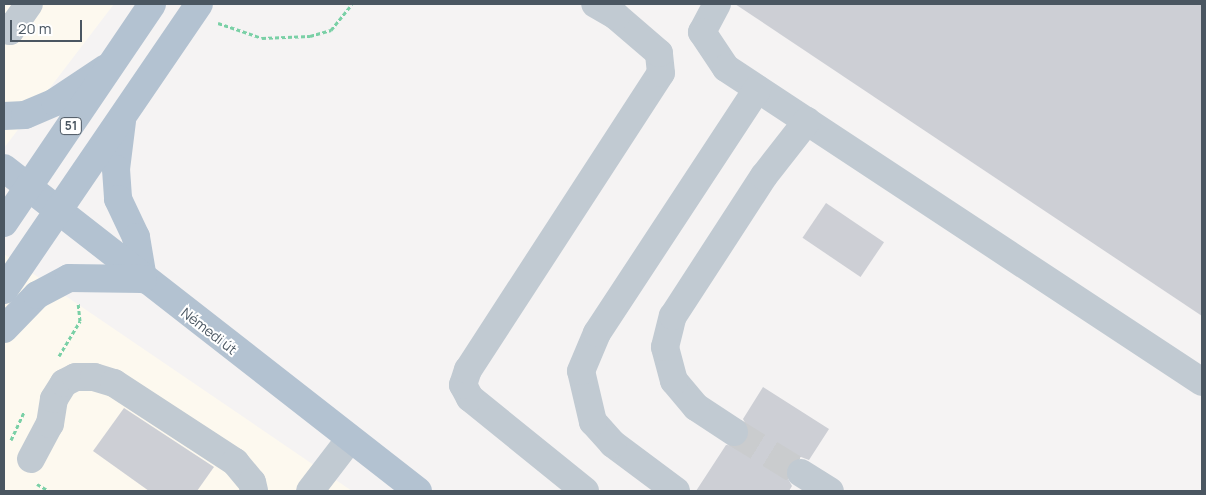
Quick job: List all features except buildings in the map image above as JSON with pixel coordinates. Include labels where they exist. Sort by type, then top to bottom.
[{"type":"main road","name":"51","points":[[4,223],[114,63],[152,4]]},
{"type":"main road","points":[[4,290],[123,116],[208,13]]},
{"type":"main road","points":[[4,116],[25,115],[55,102],[114,63]]},
{"type":"main road","points":[[4,329],[37,295],[69,278],[143,280],[136,237],[118,199],[116,169],[123,116]]},
{"type":"main road","name":"Némedi út","points":[[4,168],[143,280],[349,440],[418,491]]},
{"type":"lane","points":[[4,27],[10,31],[29,4]]},
{"type":"lane","points":[[585,491],[470,398],[463,384],[468,370],[662,73],[659,53],[616,16],[596,4]]},
{"type":"lane","points":[[717,4],[702,32],[726,68],[1202,382]]},
{"type":"lane","points":[[676,491],[613,444],[592,422],[580,371],[597,333],[757,89]]},
{"type":"lane","points":[[734,432],[696,408],[674,381],[664,347],[673,316],[764,176],[807,121]]},
{"type":"lane","points":[[31,459],[50,424],[54,399],[64,383],[76,377],[94,377],[114,383],[235,462],[252,482],[254,491]]},
{"type":"lane","points":[[310,491],[349,440]]},
{"type":"lane","points":[[801,473],[830,491]]},
{"type":"path","points":[[208,13],[262,38],[310,36],[331,30],[352,4]]},
{"type":"shaded area","points":[[4,4],[114,4],[4,148]]},
{"type":"shaded area","points":[[4,254],[352,491],[4,491]]},
{"type":"tunnel","points":[[734,432],[801,473]]}]
